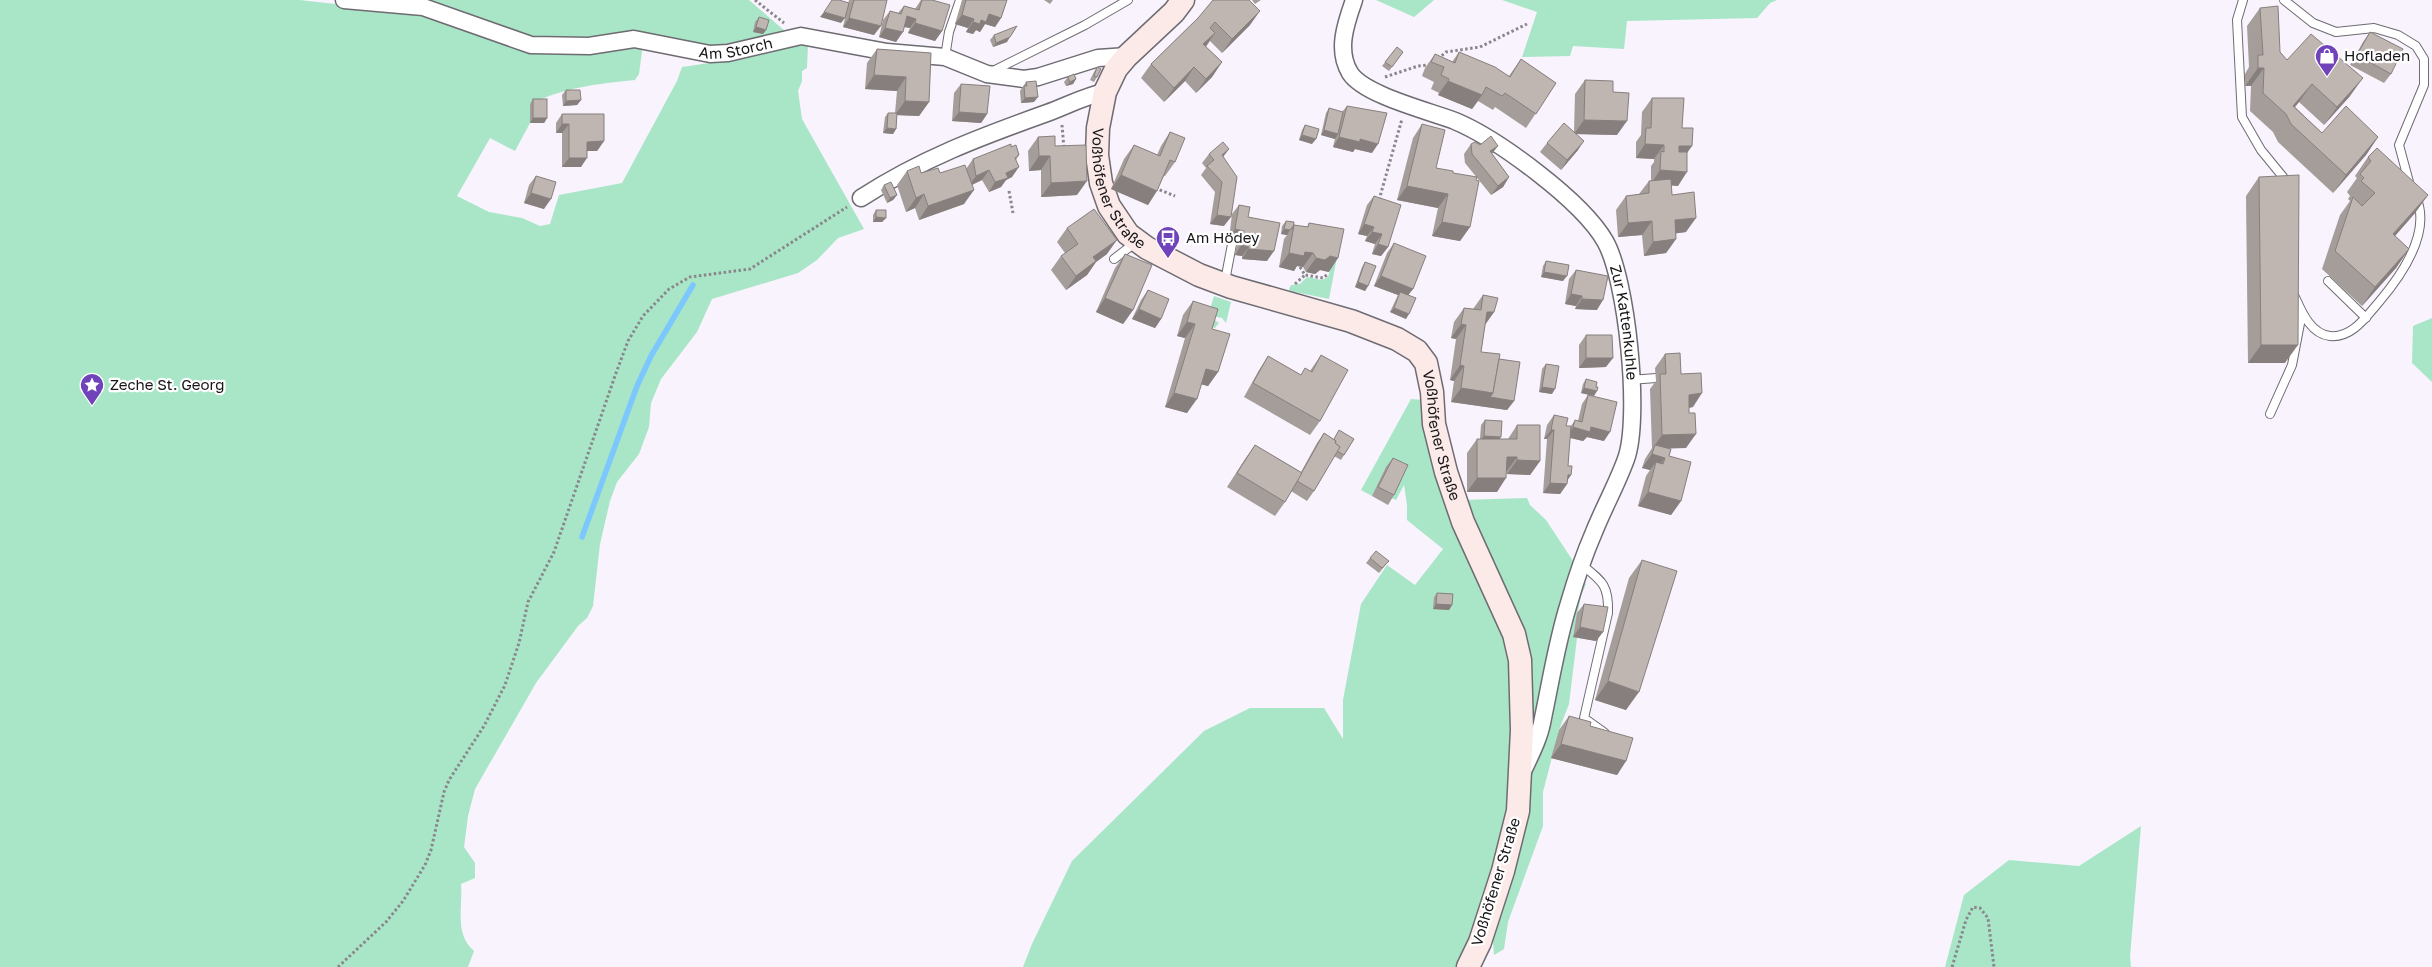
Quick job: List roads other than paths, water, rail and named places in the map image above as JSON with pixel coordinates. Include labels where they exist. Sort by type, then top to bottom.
[{"type":"street","name":"Am Storch","points":[[344,0],[423,7],[531,45],[590,46],[634,39],[710,54],[728,53],[801,36],[887,52],[945,57],[987,74],[1024,79],[1038,77],[1098,58],[1126,56]]},
{"type":"street","name":"Voßhöfener Straße","points":[[1183,0],[1174,12],[1126,56],[1116,69],[1104,92],[1098,128],[1097,155],[1101,183],[1116,219],[1147,248],[1190,270],[1224,284],[1351,321],[1397,339],[1417,351],[1426,363],[1432,392],[1434,424],[1446,472],[1463,522],[1514,634],[1520,660],[1521,775],[1518,811],[1503,871],[1480,942],[1468,967]]},
{"type":"street","name":"Zur Kattenkuhle","points":[[1354,0],[1344,28],[1343,48],[1345,63],[1350,74],[1363,87],[1456,122],[1501,147],[1549,184],[1591,222],[1605,241],[1618,276],[1628,333],[1632,424],[1627,457],[1592,535],[1568,605],[1546,695],[1543,719],[1537,740],[1521,775]]},
{"type":"street","points":[[860,198],[894,176],[978,137],[1057,109],[1087,95],[1104,92]]},
{"type":"lane","points":[[945,57],[949,32],[960,0]]},
{"type":"lane","points":[[987,74],[1085,25],[1128,0]]},
{"type":"lane","points":[[2243,0],[2237,20],[2242,117],[2261,150],[2291,187]]},
{"type":"lane","points":[[2284,0],[2313,22],[2336,32],[2374,28],[2398,35],[2416,46],[2424,59],[2424,85],[2399,145],[2406,176],[2422,208],[2418,242],[2404,272],[2361,324],[2344,334],[2329,336],[2311,326],[2302,313],[2291,288]]},
{"type":"lane","points":[[1224,284],[1233,239]]},
{"type":"lane","points":[[1114,259],[1138,241]]},
{"type":"lane","points":[[2328,281],[2366,318]]},
{"type":"lane","points":[[2270,414],[2292,366],[2302,313]]},
{"type":"lane","points":[[1630,380],[1656,378]]},
{"type":"lane","points":[[1582,565],[1603,582],[1609,597],[1608,612],[1584,718],[1588,723],[1610,736]]},
{"type":"waterway","points":[[582,537],[637,386],[651,356],[693,285]]},
{"type":"place","name":"Hofladen","points":[[2327,77]]},
{"type":"place","name":"Am Hödey","points":[[1168,259]]},
{"type":"place","name":"Zeche St. Georg","points":[[92,406]]}]
